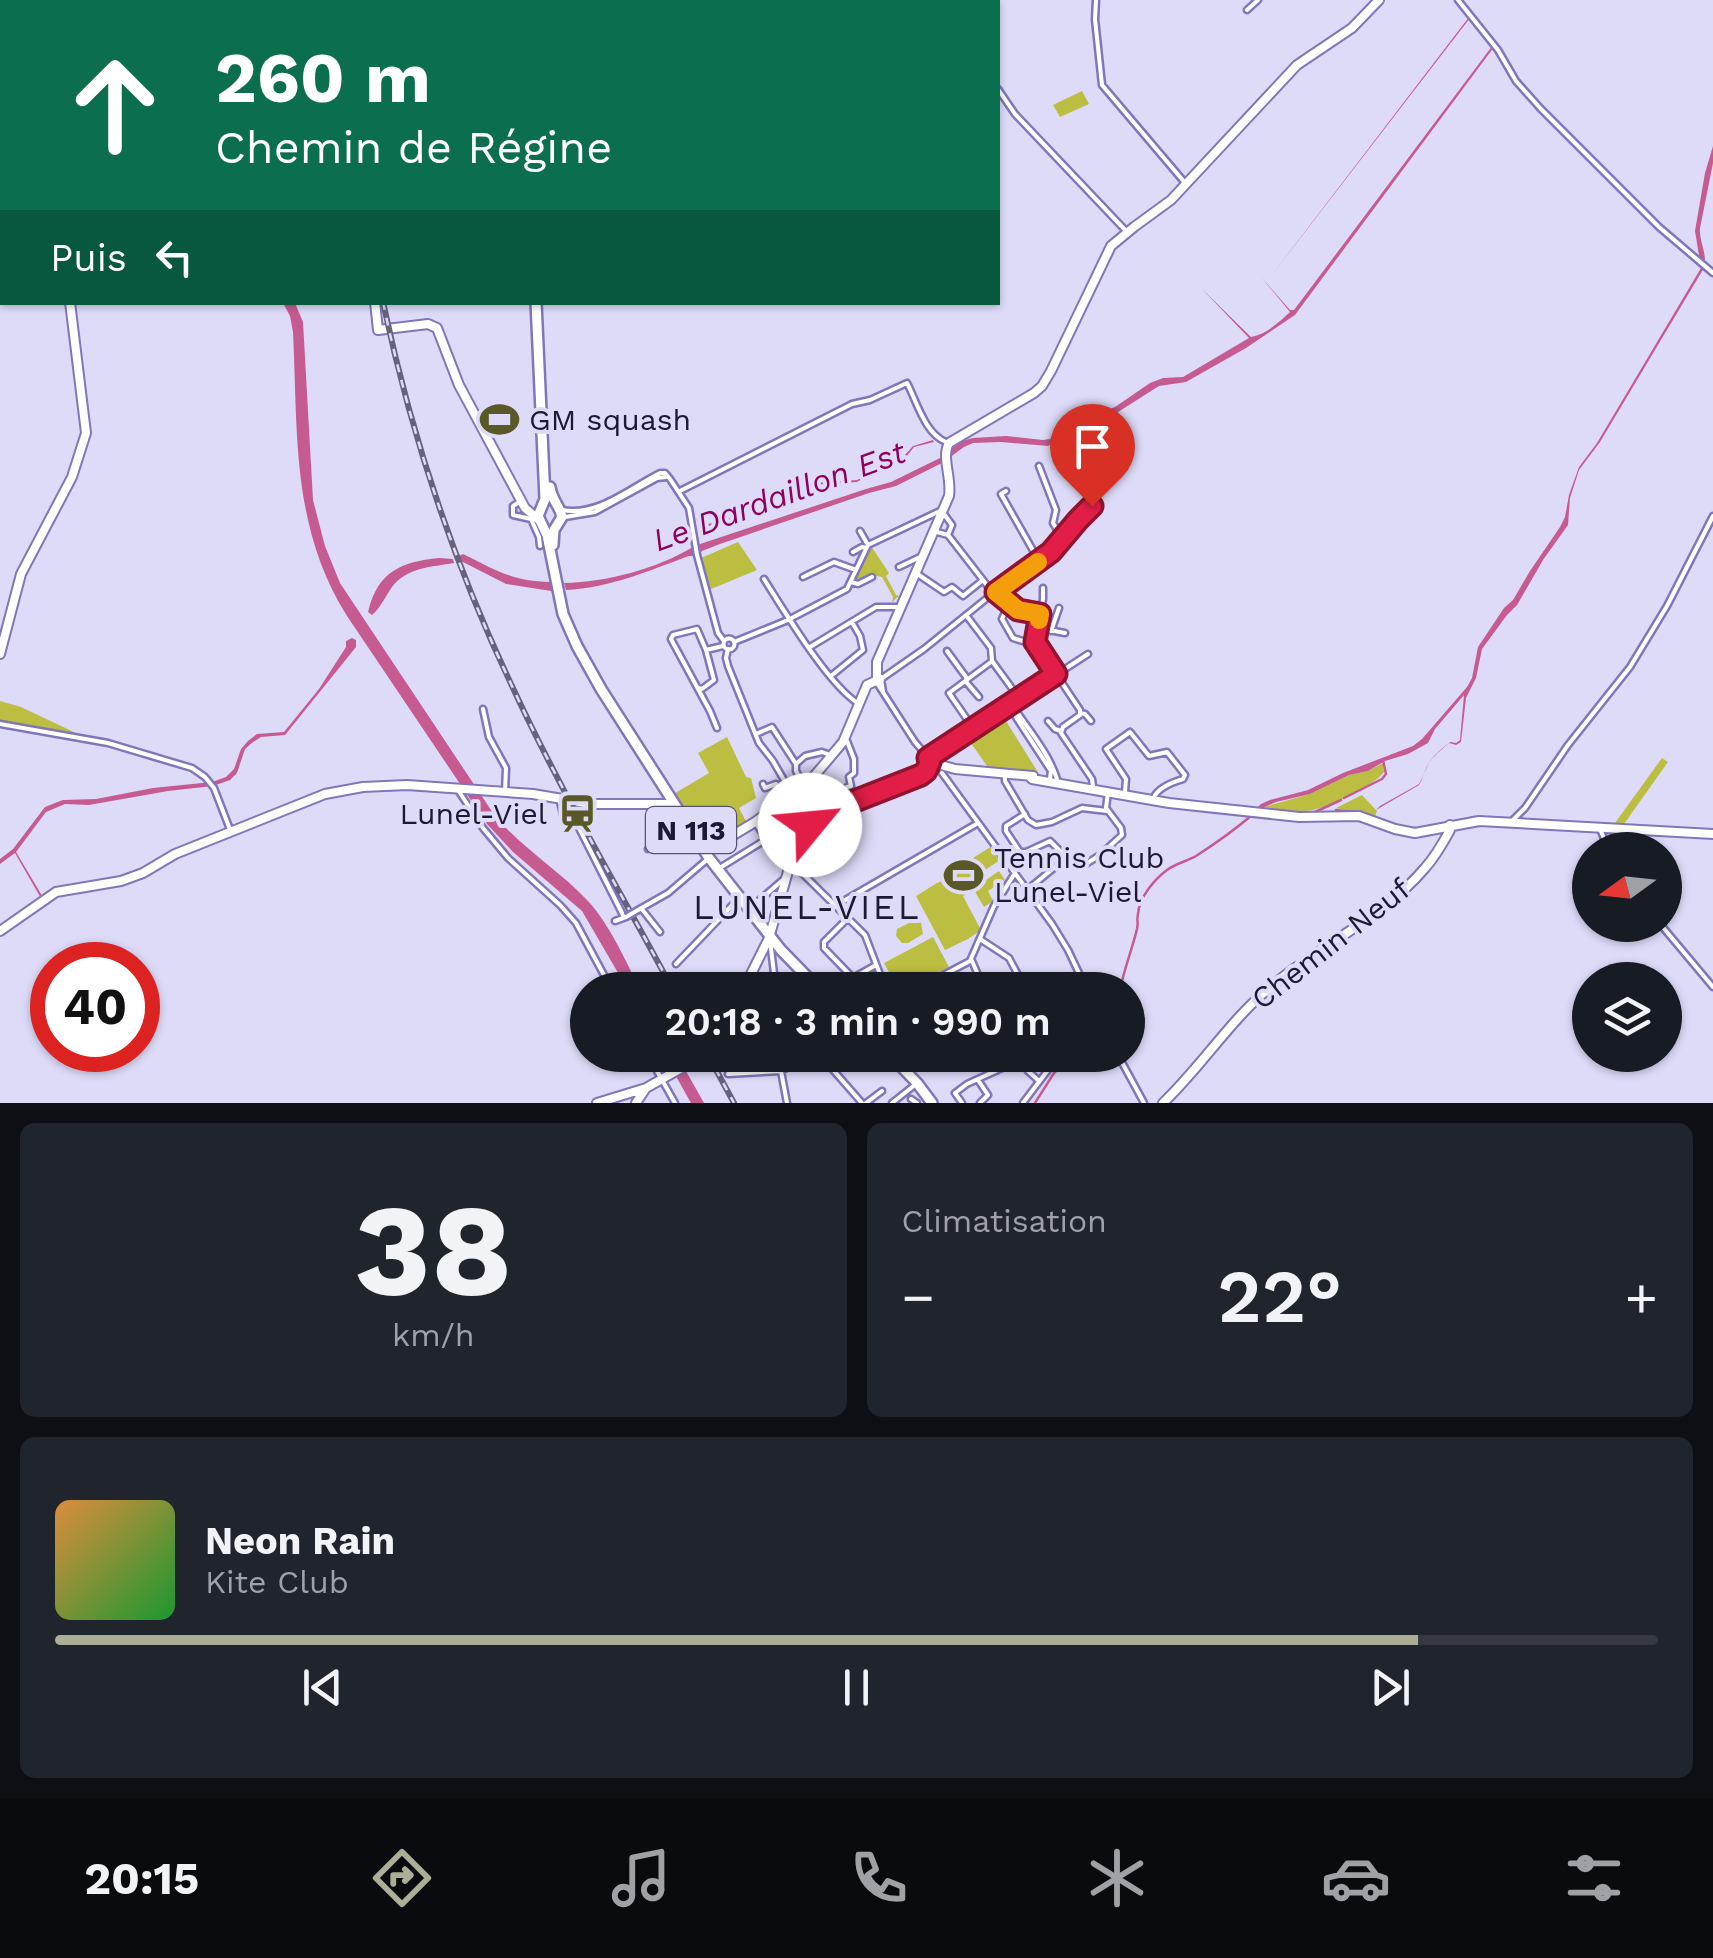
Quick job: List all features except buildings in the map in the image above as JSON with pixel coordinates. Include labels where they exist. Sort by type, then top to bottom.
[{"type":"main road","name":"N 113","points":[[536,305],[546,498],[541,515],[569,628],[707,855],[802,972]]},
{"type":"main road","name":"N 113","points":[[545,455],[551,498],[558,507]]},
{"type":"main road","points":[[549,504],[558,507],[562,514],[559,523],[551,528],[541,515],[549,504]]},
{"type":"main road","name":"N 113","points":[[555,582],[552,534],[559,523]]},
{"type":"main road","points":[[909,1074],[932,1103]]},
{"type":"street","points":[[1096,0],[1102,85],[1186,184]]},
{"type":"street","points":[[1247,10],[1258,0]]},
{"type":"street","points":[[1379,0],[1352,28],[1298,65],[1171,200],[1111,246],[1042,386],[949,443],[949,496],[898,608],[880,656],[879,680],[915,742],[929,760],[945,770],[1053,780],[1175,803],[1299,817],[1358,816],[1416,833],[1479,821],[1713,834]]},
{"type":"street","points":[[1458,0],[1498,50],[1516,82],[1659,227],[1713,273]]},
{"type":"street","points":[[1000,92],[1015,114],[1127,232]]},
{"type":"street","points":[[0,654],[22,574],[72,477],[86,433],[70,305]]},
{"type":"street","points":[[375,305],[378,330],[428,324],[437,328],[458,385],[522,502],[541,515]]},
{"type":"street","points":[[680,491],[852,404],[907,383],[934,436],[949,443]]},
{"type":"street","points":[[1039,466],[1056,510],[1053,523],[1063,539]]},
{"type":"street","points":[[558,507],[573,512],[590,509],[660,473],[670,478],[688,508],[728,666],[759,743],[777,766],[789,796]]},
{"type":"street","points":[[559,523],[569,516],[595,512],[661,477],[670,478]]},
{"type":"street","points":[[1006,491],[1001,494],[1039,561]]},
{"type":"street","points":[[522,502],[514,506],[513,515],[531,519],[540,546]]},
{"type":"street","points":[[615,921],[668,893],[707,855],[807,783],[843,742],[867,684],[924,649],[1039,561],[1092,506]]},
{"type":"street","points":[[941,512],[952,525],[948,535]]},
{"type":"street","points":[[853,552],[941,512]]},
{"type":"street","points":[[1510,824],[1630,667],[1667,606],[1713,516]]},
{"type":"street","points":[[934,529],[948,535],[994,592],[1018,610],[1040,614]]},
{"type":"street","points":[[706,650],[725,645],[732,648],[734,642],[790,619],[844,590],[867,546],[860,531]]},
{"type":"street","points":[[899,567],[921,557]]},
{"type":"street","points":[[898,608],[921,557]]},
{"type":"street","points":[[803,577],[833,562],[856,570]]},
{"type":"street","points":[[916,572],[944,592],[952,587],[962,596],[983,580]]},
{"type":"street","points":[[850,582],[858,584],[872,577]]},
{"type":"street","points":[[764,579],[831,676],[859,704]]},
{"type":"street","points":[[1043,588],[1036,645],[1080,713],[1091,721]]},
{"type":"street","points":[[1009,603],[1002,619],[1013,638],[1028,646],[1036,645]]},
{"type":"street","points":[[810,647],[879,606],[898,608]]},
{"type":"street","points":[[1052,631],[1059,608]]},
{"type":"street","points":[[966,614],[991,648],[992,661],[1019,698]]},
{"type":"street","points":[[831,676],[864,650],[852,622]]},
{"type":"street","points":[[1038,628],[1065,634]]},
{"type":"street","points":[[698,688],[714,680],[696,629],[672,636],[672,642],[717,728]]},
{"type":"street","points":[[948,651],[979,697]]},
{"type":"street","points":[[751,972],[770,935],[790,866],[820,808],[846,805],[924,773],[929,760],[973,728],[1088,654]]},
{"type":"street","points":[[973,728],[949,693],[992,661]]},
{"type":"street","points":[[1010,704],[1054,769],[1053,780]]},
{"type":"street","points":[[483,709],[489,737],[506,768],[506,792]]},
{"type":"street","points":[[1061,731],[1080,713]]},
{"type":"street","points":[[1048,721],[1061,731],[1092,779],[1093,788]]},
{"type":"street","points":[[756,734],[781,722]]},
{"type":"street","points":[[0,724],[108,743],[192,768],[214,788],[231,832]]},
{"type":"street","points":[[772,726],[820,808]]},
{"type":"street","points":[[1124,793],[1126,779],[1106,748],[1126,732],[1133,734],[1149,756],[1165,751],[1184,772],[1184,777],[1153,798]]},
{"type":"street","points":[[847,741],[854,772],[848,778],[851,786],[847,787]]},
{"type":"street","points":[[796,764],[806,756],[822,752],[830,756]]},
{"type":"street","points":[[945,770],[952,786],[1068,950],[1078,972]]},
{"type":"street","points":[[1006,774],[1005,781],[1032,824],[1040,825],[1082,808],[1107,811]]},
{"type":"street","points":[[763,784],[765,788],[776,784]]},
{"type":"street","points":[[0,932],[56,892],[143,874],[175,854],[325,794],[408,785],[506,792],[592,804],[674,804]]},
{"type":"street","points":[[459,789],[508,858],[576,923],[602,972]]},
{"type":"street","points":[[1025,814],[1006,826],[1014,844],[1024,853],[1050,841],[1075,866],[1081,867],[1120,837],[1121,828],[1107,811],[1108,791]]},
{"type":"street","points":[[560,799],[563,814],[578,826],[625,917]]},
{"type":"street","points":[[846,805],[850,819]]},
{"type":"street","points":[[718,869],[786,818],[798,822],[811,819]]},
{"type":"street","points":[[803,874],[836,836],[830,822],[837,819],[841,824]]},
{"type":"street","points":[[756,822],[781,860],[803,874],[868,938],[879,972]]},
{"type":"street","points":[[834,906],[978,823]]},
{"type":"street","name":"Chemin Neuf","points":[[1163,1103],[1252,1003],[1408,886],[1434,856],[1450,825]]},
{"type":"street","points":[[648,849],[690,829]]},
{"type":"street","points":[[791,834],[803,843]]},
{"type":"street","points":[[1026,888],[1067,857]]},
{"type":"street","points":[[948,972],[971,959],[994,906],[1015,873]]},
{"type":"street","points":[[749,908],[787,876]]},
{"type":"street","points":[[676,964],[740,896]]},
{"type":"street","points":[[640,909],[660,932]]},
{"type":"street","points":[[847,918],[824,942],[824,948],[853,978],[876,965]]},
{"type":"street","points":[[770,935],[774,972]]},
{"type":"street","points":[[980,939],[1009,958],[1016,972]]},
{"type":"street","points":[[1676,942],[1713,987]]},
{"type":"street","points":[[971,959],[977,972]]},
{"type":"street","points":[[656,1072],[675,1103]]},
{"type":"street","points":[[598,1103],[615,1101],[675,1072]]},
{"type":"street","points":[[728,1074],[763,1072]]},
{"type":"street","points":[[780,1072],[787,1103]]},
{"type":"street","points":[[836,1072],[864,1103],[882,1091]]},
{"type":"street","points":[[962,1103],[955,1093],[991,1072]]},
{"type":"street","points":[[1028,1072],[1039,1080]]},
{"type":"street","points":[[1023,1103],[1046,1072]]},
{"type":"street","points":[[1127,1072],[1144,1103]]},
{"type":"street","points":[[977,1079],[988,1095],[980,1103]]},
{"type":"street","points":[[892,1103],[917,1083]]},
{"type":"street","points":[[628,1093],[637,1102],[646,1088]]},
{"type":"shaded area","points":[[1082,91],[1089,104],[1060,117],[1053,105]]},
{"type":"shaded area","points":[[738,542],[757,570],[711,589],[701,558]]},
{"type":"shaded area","points":[[871,546],[899,596],[892,602],[882,577],[873,575],[859,582],[855,579]]},
{"type":"shaded area","points":[[0,701],[21,707],[78,734],[0,723]]},
{"type":"shaded area","points":[[1001,713],[1039,774],[989,769],[966,736]]},
{"type":"shaded area","points":[[727,737],[746,777],[751,778],[756,798],[739,808],[748,825],[706,849],[672,795],[709,773],[698,753]]},
{"type":"shaded area","points":[[1662,758],[1668,762],[1624,824],[1615,823]]},
{"type":"shaded area","points":[[1383,763],[1384,772],[1371,783],[1321,808],[1301,811],[1264,807],[1310,794]]},
{"type":"shaded area","points":[[1362,795],[1377,811],[1375,816],[1336,808]]},
{"type":"shaded area","points":[[992,846],[1000,860],[969,881],[974,888],[999,871],[1005,880],[988,891],[993,901],[984,907],[974,890],[963,896],[981,930],[945,950],[916,896],[951,877],[949,873]]},
{"type":"shaded area","points":[[915,920],[921,923],[923,934],[902,943],[896,936],[897,929]]},
{"type":"shaded area","points":[[933,937],[949,967],[939,972],[889,972],[884,963]]},
{"type":"water","points":[[1469,17],[1470,18],[1268,280]]},
{"type":"water","points":[[1493,45],[1295,315],[1186,382],[1159,386],[1118,412],[1048,446],[973,443],[949,458],[949,451],[973,438],[1050,439],[1066,426],[1115,407],[1150,383],[1183,377],[1249,338],[1202,289],[1251,337],[1272,327],[1290,312],[1261,277],[1294,310]]},
{"type":"water","points":[[1713,146],[1700,228],[1704,268],[1600,442],[1579,470],[1570,498],[1568,525],[1517,605],[1482,649],[1476,678],[1466,698],[1461,742],[1456,745],[1449,743],[1437,753],[1450,742],[1460,740],[1464,695],[1428,743],[1310,794],[1251,813],[1270,800],[1308,790],[1413,746],[1467,687],[1478,647],[1560,527],[1579,467],[1701,268],[1695,231]]},
{"type":"water","points":[[284,305],[296,305],[303,322],[313,500],[340,583],[495,816],[588,901],[611,932],[632,972],[618,972],[582,911],[513,852],[487,824],[347,616],[329,582],[316,548],[301,478],[293,332]]},
{"type":"water","name":"Le Dardaillon Est","points":[[933,440],[914,447],[906,457],[857,482],[813,485],[757,504],[730,521],[705,527],[700,525],[695,517],[701,525],[724,521],[772,496],[812,483],[857,480],[904,456],[913,446]]},
{"type":"water","points":[[942,457],[942,463],[896,486],[720,544],[699,555],[697,545],[891,482]]},
{"type":"water","points":[[693,547],[695,556],[613,582],[566,590],[564,583],[631,573]]},
{"type":"water","points":[[463,554],[514,577],[551,582],[551,591],[506,584],[461,561],[459,556]]},
{"type":"water","points":[[453,559],[454,563],[405,575],[372,615],[368,612],[378,587],[393,571],[413,562]]},
{"type":"water","points":[[352,638],[356,647],[285,735],[261,737],[253,742],[245,749],[237,773],[230,780],[89,805],[65,804],[46,812],[16,852],[42,900],[15,853],[0,864],[0,859],[13,849],[45,807],[55,803],[226,777],[234,769],[241,749],[257,734],[284,732],[319,689],[346,641]]},
{"type":"water","points":[[674,1072],[687,1072],[704,1103],[691,1103]]},
{"type":"waterway","points":[[1344,798],[1382,779],[1386,774],[1383,760]]},
{"type":"waterway","points":[[1315,812],[1341,800]]},
{"type":"waterway","points":[[1276,810],[1304,813]]},
{"type":"waterway","points":[[1336,810],[1354,812]]},
{"type":"waterway","points":[[1125,972],[1139,908],[1148,889],[1167,870],[1196,856],[1253,814]]},
{"type":"waterway","points":[[1449,823],[1485,818]]},
{"type":"waterway","points":[[1035,1103],[1055,1072]]},
{"type":"railway","points":[[384,305],[436,498],[471,593],[530,725],[663,972]]},
{"type":"railway","points":[[717,1072],[734,1103]]},
{"type":"slow traffic","points":[[1038,562],[996,592],[1018,610],[1040,614],[1039,620]]},
{"type":"place","name":"GM squash","points":[[499,420]]},
{"type":"place","name":"Lunel-Viel","points":[[577,814]]},
{"type":"place","name":"Tennis Club Lunel-Viel","points":[[964,875]]},
{"type":"district","name":"LUNEL-VIEL","points":[[807,907]]},
{"type":"route","points":[[810,825],[821,811],[921,775],[928,767],[928,758],[1056,674],[1035,642],[1040,614],[1018,610],[996,592],[1051,552],[1092,506]]}]
